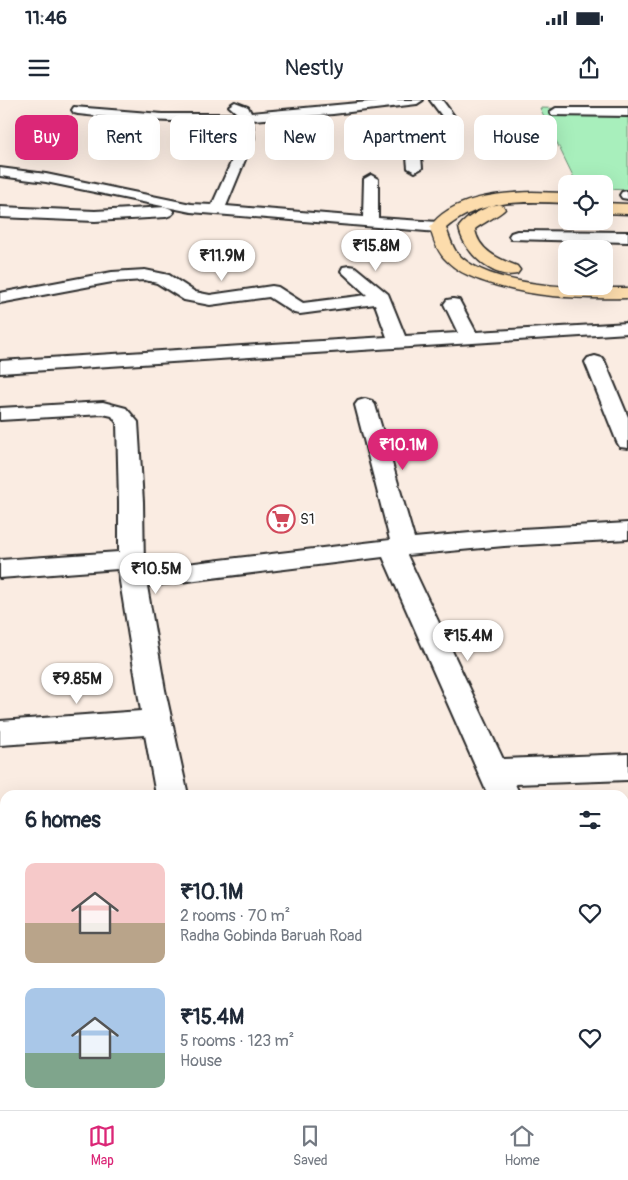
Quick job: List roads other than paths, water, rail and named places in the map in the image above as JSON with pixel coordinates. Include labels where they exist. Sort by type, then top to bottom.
[{"type":"main road","points":[[558,203],[524,196],[473,205],[446,219],[438,227],[447,250],[453,258],[467,268],[495,280],[550,293],[628,294]]},
{"type":"main road","points":[[558,199],[518,205],[485,214],[466,227],[467,234],[478,252],[503,267],[522,274],[558,280]]},
{"type":"main road","points":[[613,201],[628,200]]},
{"type":"main road","points":[[613,205],[628,200]]},
{"type":"main road","points":[[613,281],[628,281]]},
{"type":"street","points":[[219,100],[244,110],[246,115]]},
{"type":"street","points":[[255,116],[322,112],[417,100]]},
{"type":"street","points":[[415,168],[414,144],[422,132],[450,131],[448,116],[436,100]]},
{"type":"street","points":[[78,110],[132,116],[170,117]]},
{"type":"street","points":[[556,112],[628,112]]},
{"type":"street","points":[[217,210],[239,160]]},
{"type":"street","points":[[0,172],[46,178],[191,208],[438,227]]},
{"type":"street","points":[[370,222],[371,178]]},
{"type":"street","points":[[0,212],[95,216],[161,213],[191,208]]},
{"type":"street","points":[[517,236],[628,237]]},
{"type":"street","points":[[349,271],[382,298],[398,343]]},
{"type":"street","points":[[0,298],[112,277],[145,275],[164,280],[190,296],[210,300],[272,291],[300,309],[382,298]]},
{"type":"street","points":[[453,304],[470,338]]},
{"type":"street","points":[[0,367],[628,328]]},
{"type":"street","points":[[595,362],[628,442]]},
{"type":"street","points":[[365,405],[398,547],[499,783],[628,767]]},
{"type":"street","points":[[0,414],[103,408],[120,412],[128,422],[131,569],[157,722],[171,790]]},
{"type":"street","points":[[0,569],[131,569],[584,532],[628,531]]},
{"type":"street","points":[[0,733],[157,722]]},
{"type":"place","name":"S1","points":[[281,519]]}]
